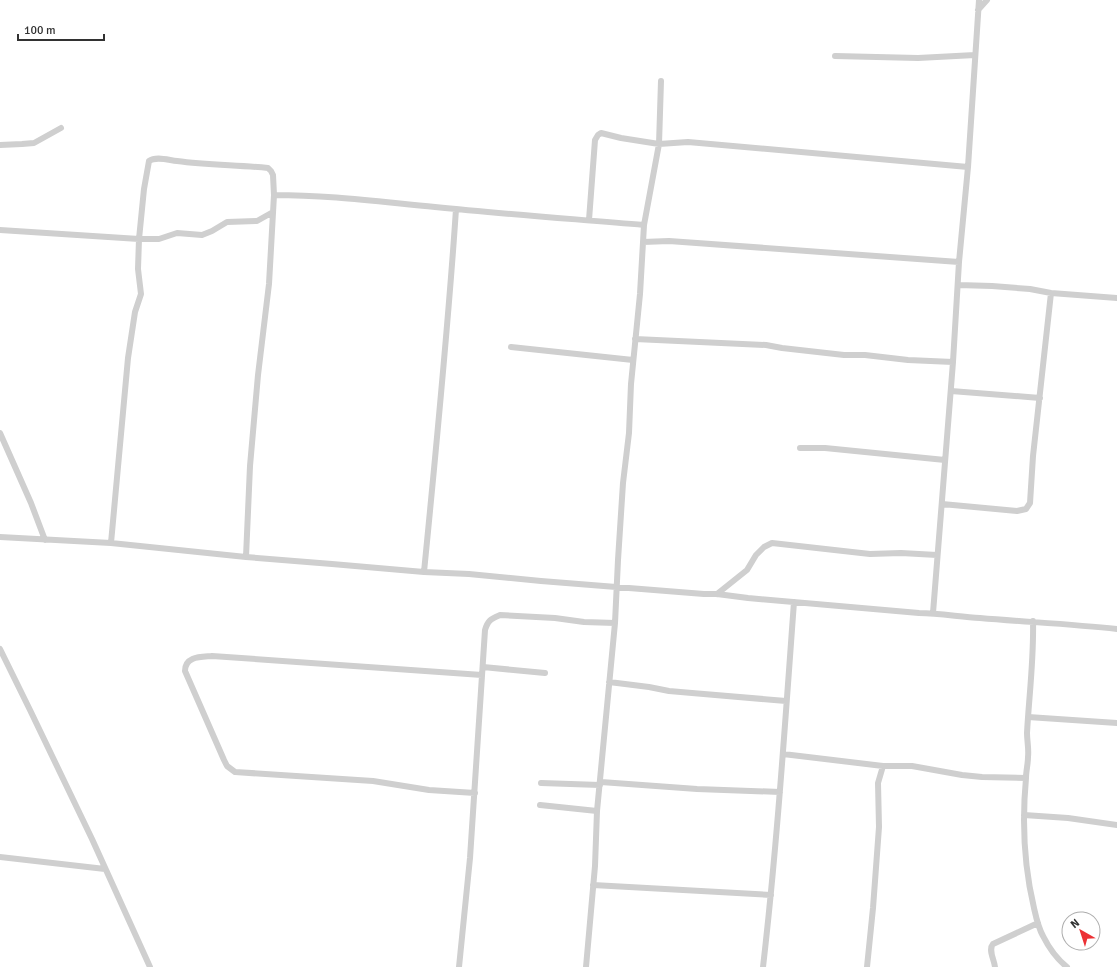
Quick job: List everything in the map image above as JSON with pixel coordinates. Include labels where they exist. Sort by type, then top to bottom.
[{"type":"street","points":[[933,613],[951,391],[959,262],[968,167],[979,0]]},
{"type":"street","points":[[978,10],[987,0]]},
{"type":"street","points":[[835,56],[918,58],[975,55]]},
{"type":"street","points":[[586,967],[593,885],[597,811],[601,784],[615,623],[623,483],[640,294],[644,225],[658,144],[661,80]]},
{"type":"street","points":[[0,144],[34,143],[61,128]]},
{"type":"street","points":[[589,220],[595,140],[601,133],[658,144],[696,142],[968,167]]},
{"type":"street","points":[[111,543],[128,358],[135,312],[141,294],[138,269],[139,239],[149,161],[159,159],[198,164],[268,168],[272,171],[273,175],[274,195],[270,284],[258,376],[250,466],[246,558]]},
{"type":"street","points":[[274,195],[340,197],[456,209],[644,225]]},
{"type":"street","points":[[424,572],[451,289],[456,209]]},
{"type":"street","points":[[0,230],[159,239],[177,233],[202,235],[227,222],[257,221],[273,212]]},
{"type":"street","points":[[643,242],[669,241],[959,262]]},
{"type":"street","points":[[958,284],[1030,289],[1051,293],[1117,298]]},
{"type":"street","points":[[942,504],[1017,511],[1026,509],[1030,503],[1033,456],[1051,293]]},
{"type":"street","points":[[635,339],[766,345],[844,355],[865,355],[908,360],[953,362]]},
{"type":"street","points":[[511,347],[634,360]]},
{"type":"street","points":[[951,391],[1040,398]]},
{"type":"street","points":[[0,433],[31,503],[45,540]]},
{"type":"street","points":[[800,448],[825,448],[945,460]]},
{"type":"street","points":[[0,537],[111,543],[246,558],[717,594],[748,598],[1117,629]]},
{"type":"street","points":[[717,594],[747,570],[756,555],[764,547],[772,544],[870,554],[901,553],[937,555]]},
{"type":"street","points":[[762,967],[771,895],[794,602]]},
{"type":"street","points":[[459,967],[468,887],[486,624],[492,618],[500,615],[615,623]]},
{"type":"street","points":[[1033,621],[1033,654],[1028,717],[1028,757],[1024,815],[1029,887],[1038,923],[1043,936],[1050,948],[1067,967]]},
{"type":"street","points":[[0,649],[106,869],[150,967]]},
{"type":"street","points":[[475,793],[428,790],[373,781],[235,772],[227,766],[224,760],[185,671],[185,666],[187,662],[195,658],[212,656],[482,675]]},
{"type":"street","points":[[483,667],[545,673]]},
{"type":"street","points":[[609,682],[692,694],[786,701]]},
{"type":"street","points":[[1028,717],[1117,724]]},
{"type":"street","points":[[783,754],[883,766],[912,766],[962,775],[1026,778]]},
{"type":"street","points":[[867,967],[878,846],[878,784],[883,766]]},
{"type":"street","points":[[541,783],[601,784],[780,792]]},
{"type":"street","points":[[540,805],[597,811]]},
{"type":"street","points":[[1024,815],[1068,818],[1117,826]]},
{"type":"street","points":[[0,858],[106,869]]},
{"type":"street","points":[[593,885],[771,895]]},
{"type":"street","points":[[995,967],[991,946],[1038,923]]}]
